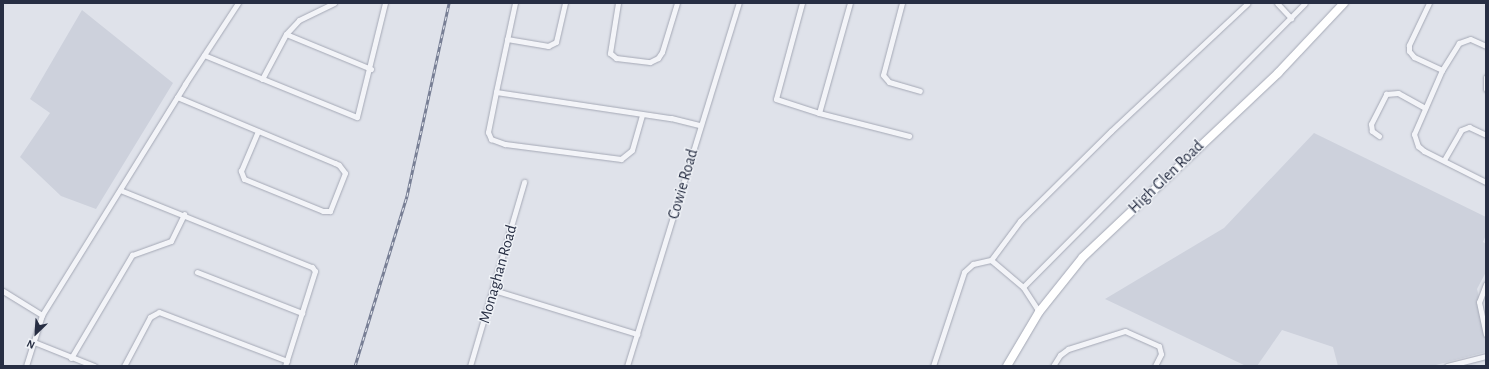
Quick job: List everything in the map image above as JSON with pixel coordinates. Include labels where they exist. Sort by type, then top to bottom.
[{"type":"main road","name":"High Glen Road","points":[[1007,366],[1039,312],[1101,239],[1278,73],[1344,3]]},
{"type":"street","points":[[26,366],[42,315],[204,54],[238,3]]},
{"type":"street","points":[[262,79],[286,34],[298,20],[334,3]]},
{"type":"street","points":[[204,54],[358,117],[371,69],[385,3]]},
{"type":"street","points":[[515,3],[488,132],[491,139],[505,144],[621,159],[632,150],[642,114]]},
{"type":"street","points":[[507,39],[548,46],[556,42],[565,3]]},
{"type":"street","points":[[618,3],[610,53],[616,58],[650,62],[658,58],[662,52],[677,3]]},
{"type":"street","name":"Cowie Road","points":[[627,366],[700,125],[739,3]]},
{"type":"street","points":[[802,3],[776,99],[819,113],[909,136]]},
{"type":"street","points":[[819,113],[850,3]]},
{"type":"street","points":[[902,3],[883,75],[886,80],[920,91]]},
{"type":"street","points":[[933,366],[964,272],[973,264],[991,260],[1020,221],[1110,131],[1248,3]]},
{"type":"street","points":[[1277,3],[1291,18]]},
{"type":"street","points":[[1023,287],[1305,3]]},
{"type":"street","points":[[1429,3],[1409,45],[1409,51],[1414,57],[1442,70]]},
{"type":"street","points":[[286,34],[371,69]]},
{"type":"street","points":[[1486,46],[1470,39],[1459,43],[1442,70],[1414,134],[1415,140],[1424,151],[1486,182]]},
{"type":"street","points":[[1486,77],[1486,89]]},
{"type":"street","points":[[496,92],[642,114],[700,125]]},
{"type":"street","points":[[1379,136],[1372,131],[1371,124],[1386,94],[1398,93],[1426,108]]},
{"type":"street","points":[[177,97],[258,131],[342,168],[345,173],[330,211],[323,212],[244,179],[241,171],[258,131]]},
{"type":"street","points":[[1444,160],[1461,130],[1469,127],[1486,135]]},
{"type":"street","name":"Monaghan Road","points":[[470,366],[494,290],[524,182]]},
{"type":"street","points":[[120,190],[184,214],[312,267],[315,271],[286,364],[159,312],[150,317],[124,366]]},
{"type":"street","points":[[72,358],[132,255],[171,241],[184,214]]},
{"type":"street","points":[[991,260],[1023,287],[1039,312]]},
{"type":"street","points":[[197,272],[302,313]]},
{"type":"street","points":[[1486,284],[1479,302],[1486,334]]},
{"type":"street","points":[[494,290],[637,334]]},
{"type":"street","points":[[3,291],[42,315]]},
{"type":"street","points":[[1052,366],[1060,355],[1068,350],[1125,331],[1159,346],[1161,354],[1155,366]]},
{"type":"street","points":[[34,342],[94,366]]},
{"type":"street","points":[[1447,366],[1486,356]]},
{"type":"shaded area","points":[[82,10],[173,83],[96,209],[61,196],[20,157],[50,113],[30,99]]},
{"type":"shaded area","points":[[1314,133],[1486,217],[1486,235],[1483,242],[1486,244],[1486,272],[1477,289],[1486,324],[1486,352],[1432,366],[1338,366],[1333,347],[1282,330],[1257,366],[1246,366],[1105,299],[1224,228]]},
{"type":"railway","points":[[355,366],[407,196],[449,3]]}]
